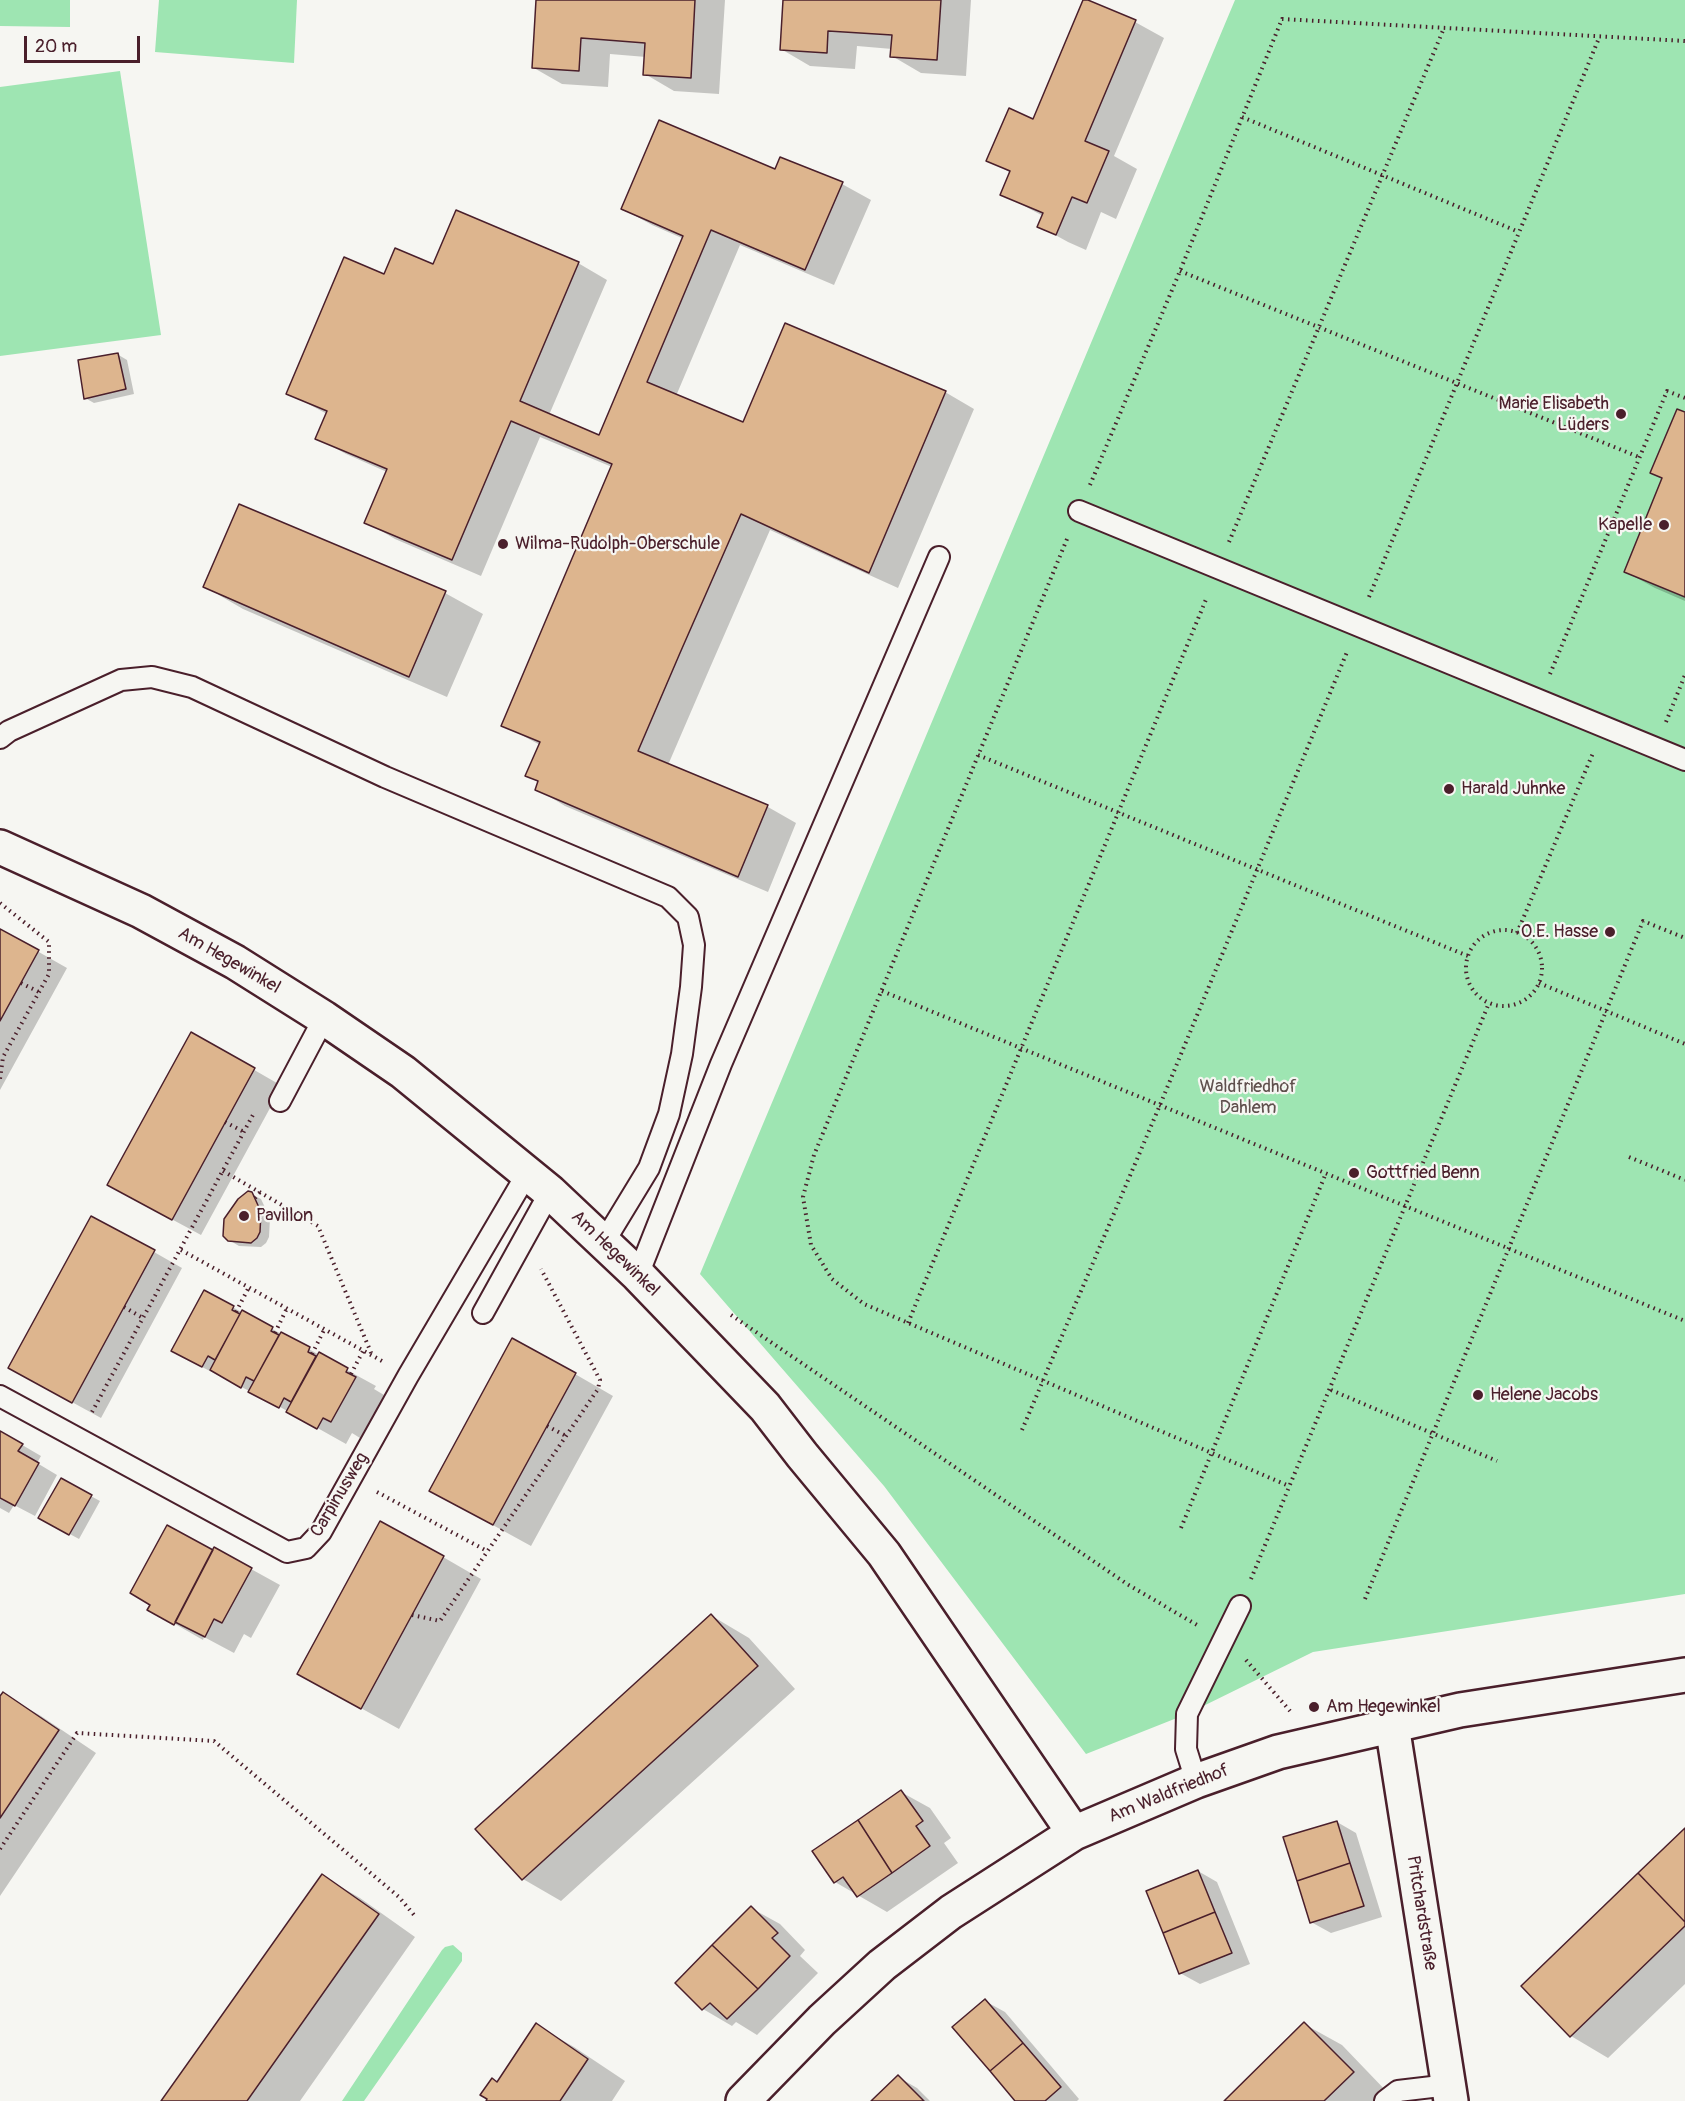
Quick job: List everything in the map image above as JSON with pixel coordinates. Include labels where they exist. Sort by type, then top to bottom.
[{"type":"street","name":"Am Hegewinkel","points":[[0,847],[152,917],[235,962],[404,1072],[539,1182],[638,1275],[765,1407],[884,1554],[1074,1833]]},
{"type":"street","name":"Am Waldfriedhof","points":[[743,2101],[822,2020],[882,1965],[951,1912],[1074,1833],[1196,1781],[1278,1752],[1460,1710],[1685,1675]]},
{"type":"street","name":"Pritchardstraße","points":[[1392,1725],[1450,2093]]},
{"type":"lane","points":[[1079,511],[1685,760]]},
{"type":"lane","points":[[638,1275],[721,1064],[939,557]]},
{"type":"lane","points":[[0,738],[9,731],[103,687],[122,680],[152,677],[192,687],[385,777],[668,897],[688,917],[694,945],[682,1054],[669,1114],[649,1168],[604,1242]]},
{"type":"lane","points":[[280,1101],[324,1018]]},
{"type":"lane","points":[[483,1313],[539,1182]]},
{"type":"lane","name":"Carpinusweg","points":[[0,1396],[287,1552],[306,1548],[321,1533],[408,1376],[539,1182]]},
{"type":"lane","points":[[1196,1781],[1186,1749],[1187,1714],[1240,1606]]},
{"type":"lane","points":[[1385,2101],[1398,2091],[1450,2093]]},
{"type":"path","points":[[1289,1486],[1212,1451],[864,1304],[832,1280],[811,1245],[803,1197],[814,1155],[1180,271],[1281,19],[1685,41]]},
{"type":"path","points":[[908,1323],[1318,326],[1444,28]]},
{"type":"path","points":[[1022,1430],[1160,1105],[1599,38]]},
{"type":"path","points":[[1242,117],[1519,232]]},
{"type":"path","points":[[1180,271],[1639,457]]},
{"type":"path","points":[[1540,699],[1667,390],[1685,398]]},
{"type":"path","points":[[1655,747],[1685,675]]},
{"type":"path","points":[[1517,933],[1604,728]]},
{"type":"path","points":[[978,755],[1468,956]]},
{"type":"path","points":[[0,903],[50,942],[49,974],[3,1057],[0,1079]]},
{"type":"path","points":[[1365,1599],[1643,921],[1685,938]]},
{"type":"path","points":[[1505,930],[1517,933],[1528,939],[1536,948],[1541,959],[1542,971],[1539,983],[1533,993],[1512,1005],[1501,1006],[1489,1003],[1474,992],[1469,984],[1466,975],[1468,956],[1473,945],[1482,937],[1505,930]]},
{"type":"path","points":[[21,982],[39,992]]},
{"type":"path","points":[[1539,983],[1685,1044]]},
{"type":"path","points":[[882,991],[1685,1321]]},
{"type":"path","points":[[1240,1606],[1489,1003]]},
{"type":"path","points":[[77,1438],[254,1113]]},
{"type":"path","points":[[225,1122],[244,1132]]},
{"type":"path","points":[[1629,1157],[1685,1180]]},
{"type":"path","points":[[223,1171],[318,1226],[373,1356]]},
{"type":"path","points":[[1181,1528],[1326,1173]]},
{"type":"path","points":[[255,1198],[260,1192]]},
{"type":"path","points":[[181,1250],[408,1376]]},
{"type":"path","points":[[412,1615],[440,1621],[598,1389],[600,1380],[540,1267]]},
{"type":"path","points":[[236,1312],[249,1287]]},
{"type":"path","points":[[124,1307],[143,1317]]},
{"type":"path","points":[[275,1333],[287,1308]]},
{"type":"path","points":[[722,1310],[1127,1584],[1236,1648],[1296,1719]]},
{"type":"path","points":[[312,1354],[324,1330]]},
{"type":"path","points":[[351,1374],[363,1351]]},
{"type":"path","points":[[1331,1390],[1497,1461]]},
{"type":"path","points":[[547,1426],[566,1436]]},
{"type":"path","points":[[352,1478],[487,1551]]},
{"type":"path","points":[[0,1849],[77,1733],[213,1741],[399,1897],[414,1915]]},
{"type":"green space","points":[[0,0],[70,0],[70,27],[0,26]]},
{"type":"green space","points":[[159,0],[297,0],[294,63],[155,52]]},
{"type":"green space","name":"Waldfriedhof Dahlem","points":[[1235,0],[1685,0],[1685,1594],[1313,1652],[1187,1714],[1086,1754],[884,1486],[700,1274]]},
{"type":"green space","points":[[120,71],[161,335],[0,356],[0,87]]},
{"type":"green space","points":[[453,1945],[462,1953],[462,1961],[364,2101],[342,2101],[442,1950]]},
{"type":"building","points":[[536,0],[695,0],[691,78],[643,75],[645,43],[581,38],[579,71],[532,68]]},
{"type":"building","points":[[783,0],[941,0],[937,60],[890,57],[892,35],[828,31],[827,53],[780,50]]},
{"type":"building","points":[[1083,0],[1136,20],[1085,141],[1109,151],[1087,203],[1072,197],[1056,235],[1037,227],[1043,213],[1000,195],[1010,171],[986,161],[1009,108],[1033,119]]},
{"type":"building","points":[[659,120],[775,169],[780,157],[843,182],[805,270],[711,230],[647,382],[743,422],[785,323],[946,391],[869,573],[741,514],[638,751],[768,805],[738,877],[535,790],[538,781],[525,776],[540,742],[501,726],[612,464],[511,421],[452,560],[364,523],[387,469],[315,439],[327,411],[286,394],[344,257],[384,274],[395,248],[433,264],[456,210],[579,262],[520,401],[599,435],[683,236],[621,209]]},
{"type":"building","points":[[118,353],[126,389],[84,399],[78,360]]},
{"type":"building","name":"Kapelle","points":[[1677,409],[1685,412],[1685,597],[1624,572],[1662,478],[1650,473]]},
{"type":"building","points":[[239,504],[446,591],[409,677],[203,587]]},
{"type":"building","points":[[0,929],[39,950],[0,1021]]},
{"type":"building","points":[[191,1032],[255,1068],[172,1220],[107,1185]]},
{"type":"building","name":"Pavillon","points":[[248,1191],[252,1192],[261,1212],[260,1232],[251,1243],[228,1241],[223,1236],[224,1219],[238,1199]]},
{"type":"building","points":[[91,1216],[155,1250],[72,1403],[8,1368]]},
{"type":"building","points":[[204,1290],[234,1306],[232,1310],[240,1314],[215,1360],[208,1356],[202,1367],[171,1351]]},
{"type":"building","points":[[242,1310],[273,1327],[271,1331],[279,1335],[254,1381],[246,1377],[241,1388],[210,1370]]},
{"type":"building","points":[[281,1332],[310,1347],[308,1352],[316,1356],[291,1402],[284,1398],[279,1408],[248,1392]]},
{"type":"building","points":[[512,1338],[576,1373],[493,1525],[429,1491]]},
{"type":"building","points":[[319,1352],[348,1368],[346,1372],[356,1377],[331,1422],[323,1418],[317,1429],[286,1412]]},
{"type":"building","points":[[0,1431],[23,1444],[18,1451],[39,1463],[15,1506],[0,1498]]},
{"type":"building","points":[[61,1478],[92,1495],[69,1535],[38,1518]]},
{"type":"building","points":[[380,1521],[444,1556],[361,1709],[297,1674]]},
{"type":"building","points":[[167,1525],[213,1550],[174,1625],[147,1610],[150,1605],[130,1593]]},
{"type":"building","points":[[214,1547],[252,1568],[222,1623],[214,1619],[205,1637],[175,1622]]},
{"type":"building","points":[[711,1614],[758,1666],[522,1880],[475,1829]]},
{"type":"building","points":[[3,1692],[59,1730],[0,1818],[0,1696]]},
{"type":"building","points":[[901,1790],[923,1821],[916,1826],[930,1846],[892,1873],[858,1820]]},
{"type":"building","points":[[858,1820],[892,1873],[857,1897],[843,1877],[834,1883],[812,1851]]},
{"type":"building","points":[[1337,1821],[1350,1863],[1297,1881],[1283,1837]]},
{"type":"building","points":[[1685,1828],[1685,1922],[1638,1873]]},
{"type":"building","points":[[1350,1863],[1364,1906],[1310,1923],[1297,1881]]},
{"type":"building","points":[[1198,1870],[1215,1912],[1163,1933],[1146,1891]]},
{"type":"building","points":[[1638,1873],[1685,1922],[1685,1926],[1570,2037],[1521,1986]]},
{"type":"building","points":[[322,1874],[379,1914],[247,2101],[161,2101]]},
{"type":"building","points":[[751,1906],[778,1933],[772,1938],[790,1956],[758,1989],[712,1945]]},
{"type":"building","points":[[1215,1912],[1232,1953],[1179,1974],[1163,1933]]},
{"type":"building","points":[[712,1945],[758,1989],[727,2019],[710,2003],[702,2010],[675,1983]]},
{"type":"building","points":[[985,1999],[1023,2043],[990,2071],[952,2027]]},
{"type":"building","points":[[1304,2022],[1354,2072],[1324,2101],[1224,2101]]},
{"type":"building","points":[[536,2023],[588,2059],[560,2101],[486,2101],[487,2099],[480,2095],[492,2078],[497,2082]]},
{"type":"building","points":[[1023,2043],[1061,2087],[1045,2101],[1015,2101],[990,2071]]},
{"type":"building","points":[[898,2075],[924,2101],[871,2101]]},
{"type":"place","name":"Marie Elisabeth Lüders","points":[[1621,414]]},
{"type":"place","name":"Kapelle","points":[[1664,525]]},
{"type":"place","name":"Wilma-Rudolph-Oberschule","points":[[503,544]]},
{"type":"place","name":"Harald Juhnke","points":[[1449,789]]},
{"type":"place","name":"O.E. Hasse","points":[[1610,932]]},
{"type":"place","name":"Gottfried Benn","points":[[1354,1173]]},
{"type":"place","name":"Pavillon","points":[[244,1216]]},
{"type":"place","name":"Helene Jacobs","points":[[1478,1395]]},
{"type":"place","name":"Am Hegewinkel","points":[[1314,1707]]}]
